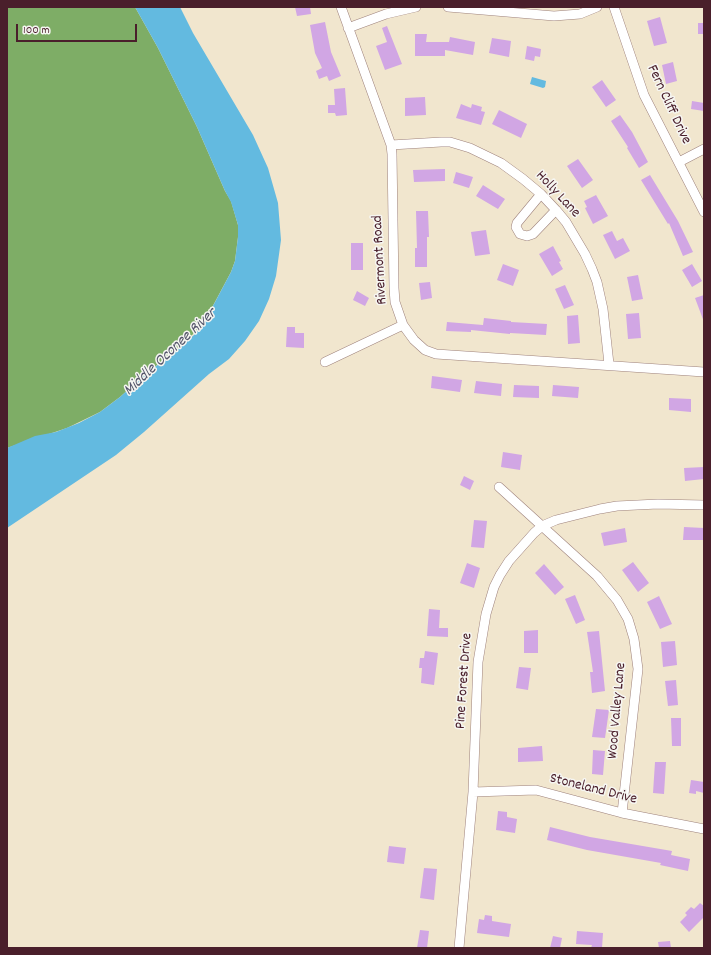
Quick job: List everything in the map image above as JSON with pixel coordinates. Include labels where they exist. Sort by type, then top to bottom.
[{"type":"street","name":"Rivermont Road","points":[[341,7],[391,144],[395,302],[403,325],[414,340],[429,352],[436,354],[609,364],[704,372]]},
{"type":"street","points":[[348,28],[386,14],[416,7]]},
{"type":"street","points":[[448,7],[554,16],[580,14],[597,7]]},
{"type":"street","name":"Fern Cliff Drive","points":[[614,7],[644,95],[704,212]]},
{"type":"street","name":"Holly Lane","points":[[391,144],[450,142],[470,148],[501,163],[541,194],[566,222],[586,254],[597,282],[603,309],[609,364]]},
{"type":"street","points":[[679,162],[704,149]]},
{"type":"street","points":[[541,194],[517,223],[516,227],[520,234],[527,236],[533,234],[556,210]]},
{"type":"street","points":[[325,362],[403,325]]},
{"type":"street","name":"Wood Valley Lane","points":[[499,486],[597,576],[623,609],[631,630],[637,656],[638,683],[622,813]]},
{"type":"street","name":"Pine Forest Drive","points":[[459,948],[473,792],[478,662],[486,614],[494,587],[500,575],[514,556],[542,526],[566,517],[617,506],[704,504]]},
{"type":"street","name":"Stoneland Drive","points":[[473,792],[536,790],[622,813],[704,830]]},
{"type":"green space","points":[[7,7],[135,7],[158,48],[231,201],[238,225],[238,237],[235,261],[231,272],[208,315],[185,343],[100,412],[67,428],[7,448]]},
{"type":"water","points":[[135,7],[180,7],[193,33],[253,135],[268,168],[278,203],[281,240],[276,276],[269,299],[259,321],[245,341],[229,359],[209,374],[116,455],[7,528],[7,448],[35,436],[56,432],[79,423],[100,412],[120,397],[194,335],[214,304],[231,272],[235,261],[238,225],[231,202],[197,127],[158,48]]},
{"type":"water","points":[[532,77],[546,81],[545,87],[543,88],[530,84]]},
{"type":"building","points":[[295,7],[310,7],[311,14],[297,16]]},
{"type":"building","points":[[660,17],[667,43],[654,46],[647,21]]},
{"type":"building","points":[[325,22],[331,52],[341,76],[329,81],[327,76],[319,79],[316,71],[322,68],[315,53],[310,25]]},
{"type":"building","points":[[698,23],[704,23],[704,34],[698,34]]},
{"type":"building","points":[[387,26],[402,64],[385,70],[376,46],[387,42],[382,28]]},
{"type":"building","points":[[415,34],[427,34],[426,42],[449,42],[450,37],[475,42],[473,55],[445,50],[445,56],[415,56]]},
{"type":"building","points":[[492,38],[511,41],[509,57],[489,53]]},
{"type":"building","points":[[527,46],[541,49],[540,57],[535,56],[534,61],[525,59]]},
{"type":"building","points":[[673,62],[677,81],[666,84],[662,65]]},
{"type":"building","points":[[602,80],[616,100],[606,107],[592,87]]},
{"type":"building","points":[[345,88],[347,115],[336,116],[335,113],[328,113],[328,105],[335,105],[334,89]]},
{"type":"building","points":[[425,97],[426,115],[405,116],[405,98]]},
{"type":"building","points":[[692,101],[704,103],[704,111],[691,109]]},
{"type":"building","points":[[461,104],[471,108],[472,104],[482,107],[481,111],[485,112],[481,125],[456,118]]},
{"type":"building","points":[[499,110],[527,124],[521,138],[492,124]]},
{"type":"building","points":[[620,115],[632,132],[648,162],[639,168],[627,148],[628,147],[611,121]]},
{"type":"building","points":[[578,159],[593,180],[582,188],[567,166]]},
{"type":"building","points":[[445,169],[445,181],[414,182],[413,170]]},
{"type":"building","points":[[456,172],[473,177],[469,188],[453,183]]},
{"type":"building","points":[[650,175],[678,221],[693,252],[683,256],[669,223],[668,224],[641,180]]},
{"type":"building","points":[[483,185],[505,199],[498,209],[476,196]]},
{"type":"building","points":[[596,195],[608,216],[593,224],[585,208],[587,207],[584,201]]},
{"type":"building","points":[[416,211],[428,211],[429,237],[427,237],[427,267],[415,267],[415,248],[417,248]]},
{"type":"building","points":[[486,230],[490,254],[475,256],[471,232]]},
{"type":"building","points":[[612,231],[617,241],[623,238],[630,251],[615,259],[603,235]]},
{"type":"building","points":[[351,243],[363,243],[363,270],[351,270]]},
{"type":"building","points":[[553,246],[561,261],[559,262],[563,269],[552,276],[539,254]]},
{"type":"building","points":[[503,264],[519,270],[513,286],[497,280]]},
{"type":"building","points":[[692,264],[702,281],[692,287],[682,270]]},
{"type":"building","points":[[638,275],[643,299],[632,301],[627,277]]},
{"type":"building","points":[[430,282],[432,298],[421,300],[419,283]]},
{"type":"building","points":[[565,285],[574,305],[564,309],[555,289]]},
{"type":"building","points":[[357,291],[369,298],[365,306],[353,300]]},
{"type":"building","points":[[704,295],[704,322],[695,298]]},
{"type":"building","points":[[639,313],[641,338],[628,339],[626,314]]},
{"type":"building","points":[[578,315],[580,343],[568,344],[567,316]]},
{"type":"building","points":[[484,318],[511,322],[547,324],[546,335],[510,334],[471,330],[471,332],[446,331],[447,322],[483,325]]},
{"type":"building","points":[[287,327],[295,327],[295,333],[304,333],[304,348],[286,347]]},
{"type":"building","points":[[432,376],[462,380],[460,392],[431,388]]},
{"type":"building","points":[[476,381],[502,384],[501,396],[474,393]]},
{"type":"building","points":[[514,385],[539,386],[539,398],[513,397]]},
{"type":"building","points":[[553,385],[579,387],[578,398],[552,396]]},
{"type":"building","points":[[669,398],[691,399],[691,412],[669,410]]},
{"type":"building","points":[[503,452],[522,455],[520,470],[501,467]]},
{"type":"building","points":[[704,467],[704,479],[685,481],[684,468]]},
{"type":"building","points":[[464,476],[474,481],[470,490],[460,485]]},
{"type":"building","points":[[474,520],[487,521],[484,548],[471,547]]},
{"type":"building","points":[[684,527],[704,528],[704,540],[683,540]]},
{"type":"building","points":[[625,528],[627,542],[604,546],[601,533]]},
{"type":"building","points":[[633,562],[649,583],[638,592],[622,570]]},
{"type":"building","points":[[467,563],[480,568],[474,588],[460,583]]},
{"type":"building","points":[[544,564],[564,587],[555,595],[535,573]]},
{"type":"building","points":[[575,595],[585,620],[576,624],[565,599]]},
{"type":"building","points":[[659,596],[672,624],[660,629],[647,602]]},
{"type":"building","points":[[429,609],[440,610],[439,628],[448,628],[448,637],[427,636]]},
{"type":"building","points":[[538,630],[538,653],[524,653],[524,631]]},
{"type":"building","points":[[599,631],[605,691],[592,693],[590,672],[593,672],[587,632]]},
{"type":"building","points":[[675,641],[677,665],[663,667],[661,642]]},
{"type":"building","points":[[425,651],[438,653],[434,685],[421,683],[422,668],[419,668],[420,658],[424,658]]},
{"type":"building","points":[[519,667],[531,668],[528,690],[516,688]]},
{"type":"building","points":[[676,680],[678,705],[668,706],[665,681]]},
{"type":"building","points":[[596,709],[609,710],[605,738],[592,737]]},
{"type":"building","points":[[671,718],[681,718],[681,746],[672,746]]},
{"type":"building","points":[[542,746],[543,761],[518,762],[518,748]]},
{"type":"building","points":[[593,750],[605,751],[603,775],[592,774]]},
{"type":"building","points":[[655,762],[666,762],[664,794],[653,793]]},
{"type":"building","points":[[691,780],[704,782],[704,793],[696,791],[696,794],[689,793]]},
{"type":"building","points":[[498,811],[507,812],[507,817],[517,819],[515,833],[496,830]]},
{"type":"building","points":[[550,827],[590,837],[672,851],[671,855],[690,859],[688,871],[660,865],[661,863],[587,850],[547,840]]},
{"type":"building","points":[[389,846],[406,848],[404,864],[387,862]]},
{"type":"building","points":[[424,868],[437,869],[434,900],[420,898]]},
{"type":"building","points":[[700,903],[704,906],[704,917],[689,932],[680,922],[687,915],[685,913],[691,907],[694,909]]},
{"type":"building","points":[[485,915],[492,916],[492,921],[511,924],[509,937],[477,933],[479,919],[484,920]]},
{"type":"building","points":[[420,930],[429,931],[427,948],[417,948]]},
{"type":"building","points":[[577,931],[603,933],[602,948],[591,948],[592,945],[576,944]]},
{"type":"building","points":[[553,936],[562,938],[560,948],[550,948]]},
{"type":"building","points":[[670,941],[671,948],[659,948],[658,942]]},
{"type":"water label","name":"Middle Oconee River","points":[[171,353]]}]
